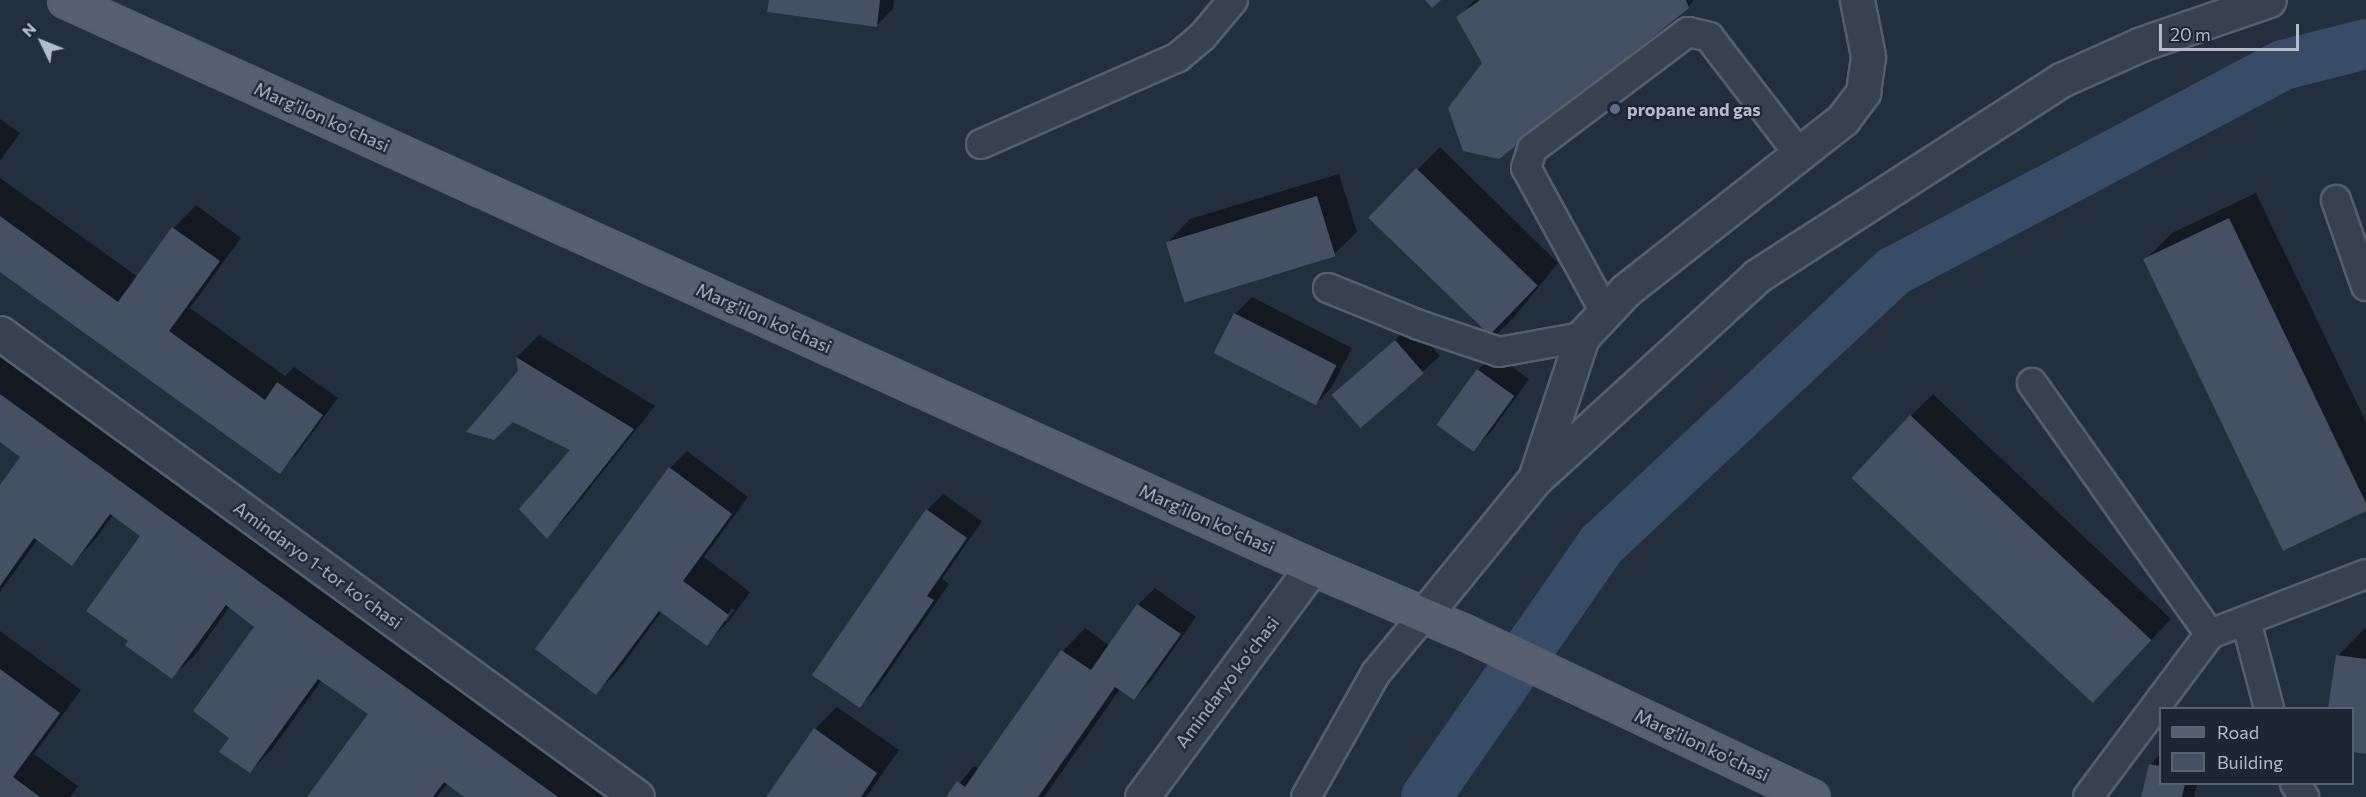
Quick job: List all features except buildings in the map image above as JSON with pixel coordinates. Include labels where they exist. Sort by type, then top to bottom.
[{"type":"main road","name":"Marg'ilon ko'chasi","points":[[66,0],[1312,567],[1464,632],[1801,795]]},
{"type":"street","points":[[1535,479],[1582,337],[1626,290],[1843,119],[1863,92],[1868,56],[1857,0]]},
{"type":"street","points":[[1424,615],[1535,479],[1757,276],[2061,80],[2141,44],[2269,0]]},
{"type":"street","name":"Amindaryo 1-tor koʻchasi","points":[[0,333],[637,797]]},
{"type":"street","name":"Amindaryo koʻchasi","points":[[1142,797],[1312,567]]},
{"type":"lane","points":[[981,144],[1178,57],[1202,37],[1233,0]]},
{"type":"lane","points":[[1605,312],[1526,168],[1532,150],[1688,32],[1709,37],[1799,154]]},
{"type":"lane","points":[[2336,200],[2366,286]]},
{"type":"lane","points":[[1328,288],[1419,325],[1499,352],[1582,337]]},
{"type":"lane","points":[[2032,383],[2210,634]]},
{"type":"lane","points":[[2088,797],[2210,634],[2366,574]]},
{"type":"lane","points":[[1306,797],[1376,673],[1424,615]]},
{"type":"lane","points":[[2246,621],[2269,707]]},
{"type":"waterway","points":[[1426,797],[1602,544],[1894,271],[2283,65],[2366,44]]},
{"type":"place","name":"propane and gas","points":[[1615,109]]}]
